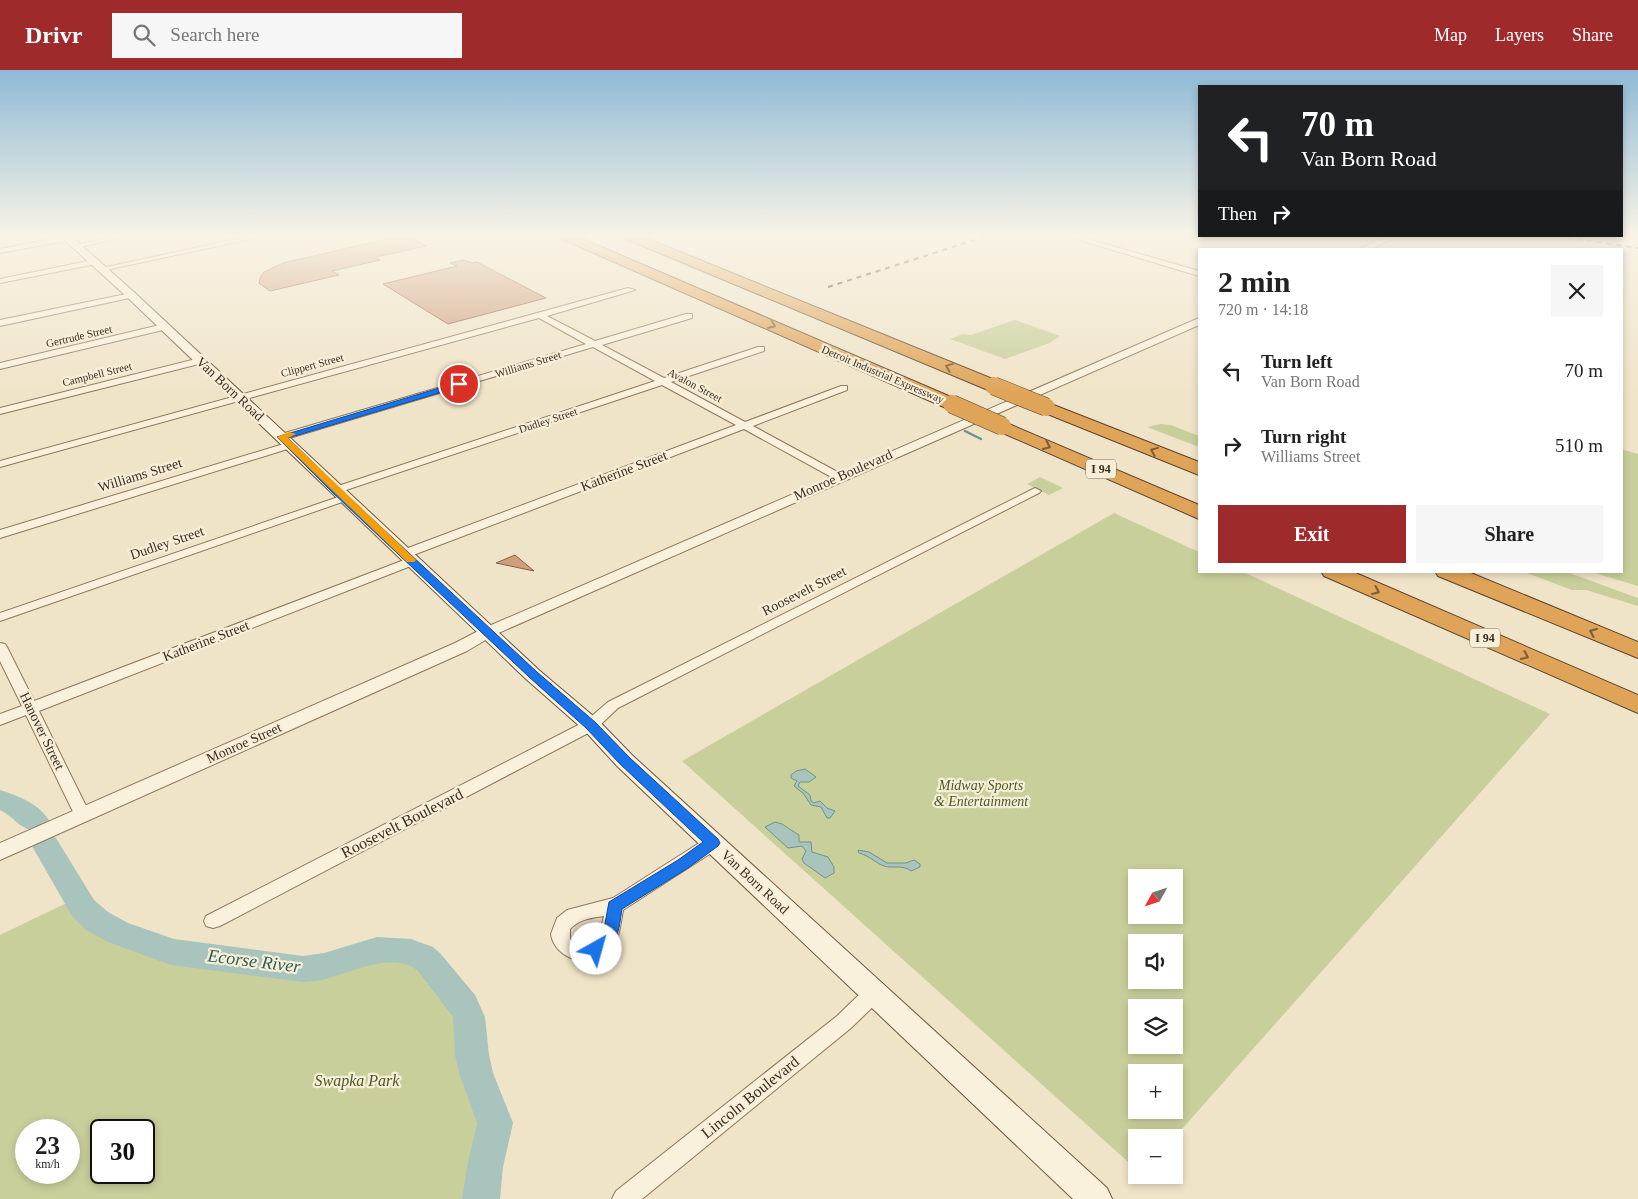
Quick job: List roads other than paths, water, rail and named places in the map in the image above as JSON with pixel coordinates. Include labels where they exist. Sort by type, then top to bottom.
[{"type":"highway","name":"Detroit Industrial Expressway","points":[[687,289],[1198,513]]},
{"type":"highway","points":[[758,289],[1198,469]]},
{"type":"highway","name":"I 94","points":[[1337,573],[1638,705]]},
{"type":"highway","points":[[1451,573],[1638,651]]},
{"type":"main road","name":"Van Born Road","points":[[124,289],[408,558],[591,725],[625,761],[874,993],[1084,1195]]},
{"type":"street","name":"Clippert Street","points":[[0,464],[631,290]]},
{"type":"street","points":[[0,323],[131,295]]},
{"type":"street","name":"Avalon Street","points":[[540,315],[839,477]]},
{"type":"street","name":"Williams Street","points":[[0,534],[286,441],[689,316]]},
{"type":"street","name":"Monroe Boulevard","points":[[488,632],[1198,320]]},
{"type":"street","name":"Gertrude Street","points":[[0,366],[164,327]]},
{"type":"street","name":"Dudley Street","points":[[0,616],[340,494],[761,349]]},
{"type":"street","name":"Campbell Street","points":[[0,411],[200,361]]},
{"type":"street","name":"Katherine Street","points":[[0,720],[844,388]]},
{"type":"street","name":"Roosevelt Street","points":[[591,725],[613,705],[829,597],[1036,490]]},
{"type":"street","name":"Monroe Street","points":[[8,849],[461,647],[488,632]]},
{"type":"street","name":"Hanover Street","points":[[0,647],[82,816]]},
{"type":"street","name":"Roosevelt Boulevard","points":[[213,921],[591,725]]},
{"type":"street","points":[[615,906],[713,843]]},
{"type":"street","name":"Lincoln Boulevard","points":[[624,1199],[844,1022],[874,993]]},
{"type":"water","points":[[805,769],[816,777],[809,782],[800,782],[798,786],[810,795],[811,801],[814,803],[820,801],[827,808],[835,811],[830,818],[827,818],[821,807],[811,805],[803,793],[794,786],[797,781],[791,778],[791,775],[796,771]]},
{"type":"water","points":[[775,822],[782,824],[799,835],[799,842],[811,842],[812,852],[828,857],[834,867],[834,873],[825,878],[804,863],[802,859],[806,851],[802,846],[788,848],[765,827]]},
{"type":"water","points":[[858,850],[869,852],[887,863],[906,863],[914,860],[920,864],[920,867],[911,871],[901,867],[884,866],[859,853]]},
{"type":"waterway","points":[[965,431],[981,439]]},
{"type":"waterway","name":"Ecorse River","points":[[0,800],[12,804],[36,822]]},
{"type":"waterway","name":"Ecorse River","points":[[46,846],[83,908],[97,921],[119,933],[171,952],[303,969],[324,966],[377,950],[411,952],[422,956],[429,962],[463,1005],[469,1017],[472,1055],[476,1073],[495,1123],[485,1167],[481,1199]]},
{"type":"park label","name":"Midway Sports & Entertainment","points":[[981,794]]},
{"type":"park label","name":"Swapka Park","points":[[357,1080]]}]
